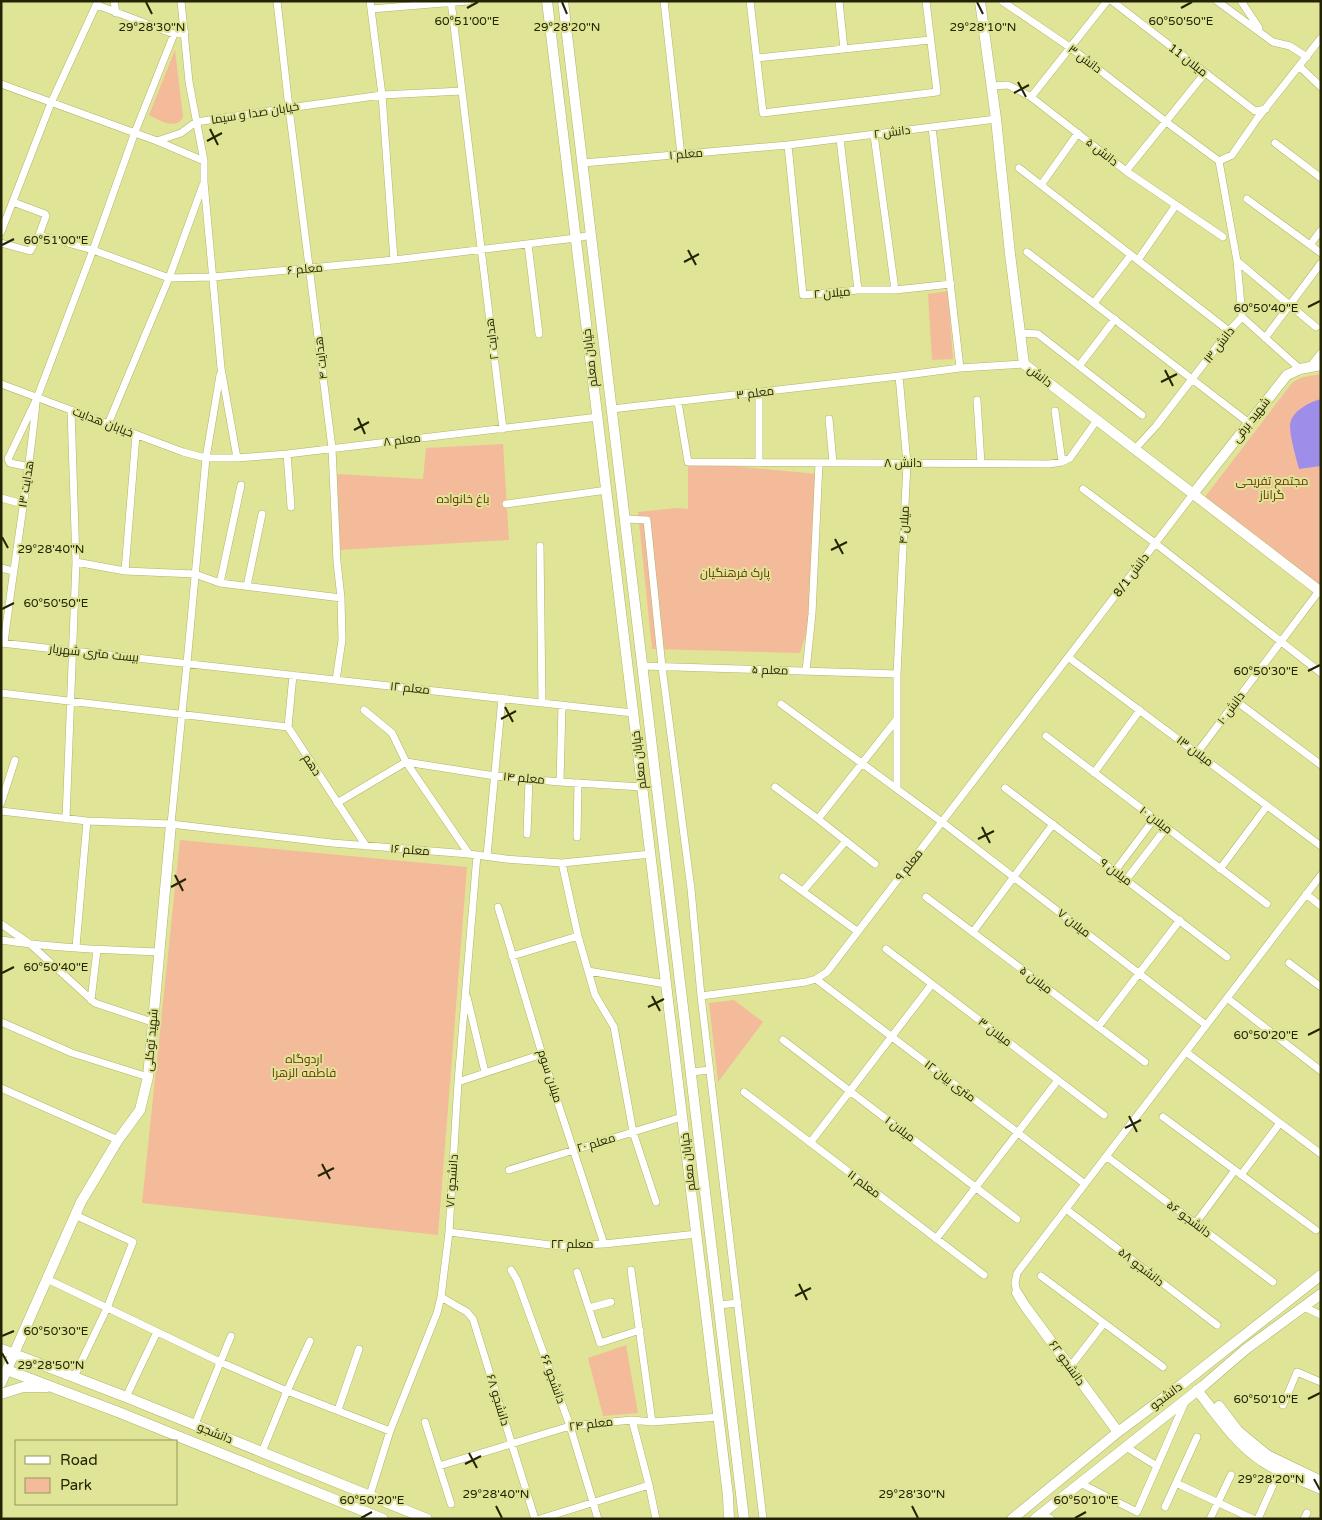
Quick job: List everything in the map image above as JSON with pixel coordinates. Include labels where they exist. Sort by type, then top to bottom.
[{"type":"main road","name":"خیابان معلم","points":[[547,1],[730,1519]]},
{"type":"main road","name":"خیابان معلم","points":[[564,1],[744,1519]]},
{"type":"main road","name":"دانش","points":[[980,1],[992,86],[1024,364],[1320,591]]},
{"type":"main road","name":"شهید برفی","points":[[1193,494],[1287,375],[1310,367]]},
{"type":"main road","name":"شهید توکلی","points":[[1,1382],[81,1202],[118,1140],[140,1110],[148,1077],[171,824]]},
{"type":"main road","points":[[689,1168],[702,1167]]},
{"type":"main road","name":"دانشجو","points":[[1012,1519],[1118,1432],[1321,1274]]},
{"type":"main road","name":"دانشجو ۶۲","points":[[1017,1293],[1118,1432]]},
{"type":"main road","name":"دانشجو","points":[[1042,1517],[1080,1483],[1246,1349],[1321,1294]]},
{"type":"main road","name":"دانشجو","points":[[1,1349],[195,1424],[427,1519]]},
{"type":"main road","name":"دانشجو","points":[[7,1370],[52,1386],[383,1519]]},
{"type":"main road","points":[[1,1394],[23,1387],[52,1386]]},
{"type":"main road","points":[[1200,1388],[1233,1436],[1263,1462],[1321,1481]]},
{"type":"main road","points":[[1281,1467],[1321,1489]]},
{"type":"main road","points":[[728,1496],[737,1498],[742,1496]]},
{"type":"street","points":[[114,1],[116,13]]},
{"type":"street","points":[[181,1],[189,82],[204,161],[204,182],[221,368],[237,458]]},
{"type":"street","name":"هدایت ۴","points":[[277,1],[332,448],[336,562],[341,598],[342,640],[336,680]]},
{"type":"street","points":[[394,260],[382,96],[370,5],[468,1]]},
{"type":"street","points":[[664,1],[681,155]]},
{"type":"street","points":[[750,1],[764,113],[937,92],[926,1]]},
{"type":"street","points":[[839,1],[844,49]]},
{"type":"street","name":"دانش ۳","points":[[1002,1],[1071,48],[1165,121]]},
{"type":"street","points":[[1031,97],[1107,1]]},
{"type":"street","name":"میلان 11","points":[[1112,1],[1255,111],[1266,109]]},
{"type":"street","points":[[1217,1],[1262,32],[1273,42],[1290,46],[1307,57]]},
{"type":"street","points":[[1241,1],[1262,32]]},
{"type":"street","name":"هدایت ۲","points":[[452,2],[503,428]]},
{"type":"street","points":[[1,232],[51,103],[98,3],[116,13],[174,34],[185,32]]},
{"type":"street","points":[[30,467],[10,464],[8,459],[37,398],[135,132],[174,34]]},
{"type":"street","points":[[1165,121],[1219,161],[1232,155],[1321,38]]},
{"type":"street","points":[[757,58],[930,40]]},
{"type":"street","points":[[1299,66],[1321,87]]},
{"type":"street","points":[[1126,171],[1205,73]]},
{"type":"street","points":[[1,84],[135,132],[204,161]]},
{"type":"street","name":"دانش ۵","points":[[992,86],[1008,85],[1031,97],[1126,171],[1176,205]]},
{"type":"street","name":"خیابان صدا و سیما","points":[[157,141],[182,134],[196,122],[382,96],[462,91]]},
{"type":"street","name":"دانش ۲","points":[[788,145],[996,119]]},
{"type":"street","points":[[932,128],[960,368]]},
{"type":"street","points":[[1041,185],[1078,133]]},
{"type":"street","points":[[874,135],[895,290]]},
{"type":"street","points":[[840,138],[858,290]]},
{"type":"street","points":[[1275,143],[1321,178]]},
{"type":"street","name":"معلم ۱","points":[[583,163],[788,145]]},
{"type":"street","name":"میلان ۲","points":[[788,145],[803,295],[858,290],[895,290],[951,284]]},
{"type":"street","name":"دانش ۱۳","points":[[1135,449],[1156,426],[1242,316],[1237,261],[1219,161]]},
{"type":"street","points":[[1019,168],[1229,331]]},
{"type":"street","points":[[108,424],[169,278],[204,182]]},
{"type":"street","points":[[1248,199],[1321,253]]},
{"type":"street","points":[[1,243],[30,251],[39,235],[46,215],[14,202]]},
{"type":"street","points":[[1138,260],[1176,205],[1223,237]]},
{"type":"street","points":[[1310,244],[1321,230]]},
{"type":"street","name":"معلم ۶","points":[[39,235],[93,250],[169,278],[213,277],[394,260],[591,235]]},
{"type":"street","points":[[528,244],[539,334]]},
{"type":"street","points":[[1027,252],[1249,422]]},
{"type":"street","points":[[1094,303],[1131,255]]},
{"type":"street","points":[[1237,261],[1316,327]]},
{"type":"street","points":[[1265,338],[1321,263]]},
{"type":"street","points":[[1242,316],[1265,338],[1310,367],[1321,353]]},
{"type":"street","points":[[1079,366],[1115,319]]},
{"type":"street","points":[[1020,333],[1038,334],[1142,416]]},
{"type":"street","name":"معلم ۳","points":[[612,409],[960,368],[1024,364]]},
{"type":"street","name":"شهید توکلی","points":[[171,824],[206,458],[221,368]]},
{"type":"street","name":"میلان ۴","points":[[897,788],[897,674],[907,463],[899,376]]},
{"type":"street","name":"خیابان هدایت","points":[[1,384],[183,452],[206,458]]},
{"type":"street","points":[[759,392],[760,462]]},
{"type":"street","name":"هدایت ۱۳","points":[[13,571],[30,467],[37,398]]},
{"type":"street","points":[[977,400],[981,464]]},
{"type":"street","name":"دانش ۸","points":[[678,402],[688,462],[981,464],[1049,464],[1062,462]]},
{"type":"street","points":[[66,819],[76,562],[71,410]]},
{"type":"street","points":[[1055,411],[1062,462],[1070,458],[1097,420]]},
{"type":"street","name":"معلم ۸","points":[[206,458],[237,458],[287,454],[598,418]]},
{"type":"street","points":[[830,419],[833,463]]},
{"type":"street","points":[[125,571],[136,435]]},
{"type":"street","points":[[287,454],[291,507]]},
{"type":"street","points":[[806,671],[812,614],[819,463]]},
{"type":"street","points":[[220,583],[241,485]]},
{"type":"street","points":[[1083,489],[1321,673]]},
{"type":"street","points":[[506,504],[606,490]]},
{"type":"street","name":"دانش 8/1","points":[[1068,656],[1193,494]]},
{"type":"street","points":[[1,498],[23,504]]},
{"type":"street","points":[[247,586],[262,514]]},
{"type":"street","points":[[625,520],[647,520],[662,666],[691,888],[710,1070],[763,1519]]},
{"type":"street","points":[[540,546],[542,702]]},
{"type":"street","points":[[76,562],[125,571],[195,574],[220,583],[341,598]]},
{"type":"street","points":[[1,568],[13,571],[2,643]]},
{"type":"street","name":"دانش ۱۰","points":[[1197,753],[1320,591]]},
{"type":"street","name":"بیست متری شهریار","points":[[2,643],[187,663]]},
{"type":"street","name":"میلان ۱۳","points":[[1068,656],[1321,846]]},
{"type":"street","name":"معلم ۹","points":[[816,979],[827,972],[1068,656]]},
{"type":"street","name":"معلم ۱۲","points":[[187,663],[634,712]]},
{"type":"street","name":"معلم ۵","points":[[643,666],[897,674]]},
{"type":"street","points":[[1,694],[288,727],[293,675]]},
{"type":"street","points":[[487,856],[502,698]]},
{"type":"street","points":[[1236,701],[1321,765]]},
{"type":"street","points":[[782,704],[862,763]]},
{"type":"street","points":[[560,782],[562,705]]},
{"type":"street","points":[[364,710],[392,733],[406,762],[473,855]]},
{"type":"street","points":[[1094,773],[1140,710]]},
{"type":"street","points":[[818,819],[897,719]]},
{"type":"street","name":"دهم","points":[[288,727],[366,846]]},
{"type":"street","name":"میلان ۱۰","points":[[1046,736],[1267,904]]},
{"type":"street","points":[[1,802],[15,760]]},
{"type":"street","points":[[337,802],[406,762]]},
{"type":"street","name":"معلم ۱۴","points":[[406,762],[495,776],[642,787]]},
{"type":"street","name":"میلان ۷","points":[[862,763],[942,822],[1206,1025]]},
{"type":"street","points":[[527,834],[529,779]]},
{"type":"street","points":[[577,837],[578,783]]},
{"type":"street","points":[[775,787],[875,864]]},
{"type":"street","name":"میلان ۹","points":[[1005,788],[1227,956]]},
{"type":"street","points":[[1220,869],[1267,806]]},
{"type":"street","name":"معلم ۱۶","points":[[1,811],[87,821],[171,824],[366,846],[506,859],[562,862],[650,854]]},
{"type":"street","points":[[1115,871],[1154,819]]},
{"type":"street","points":[[76,947],[87,821]]},
{"type":"street","points":[[972,932],[1053,824]]},
{"type":"street","points":[[1126,880],[1166,828]]},
{"type":"street","points":[[803,890],[846,842]]},
{"type":"street","name":"دانشجو ۷۲","points":[[370,1495],[390,1431],[442,1297],[465,991],[473,855]]},
{"type":"street","points":[[562,862],[578,936],[595,995],[614,1027],[633,1132],[656,1202]]},
{"type":"street","points":[[1017,1293],[1015,1283],[1017,1273],[1321,875]]},
{"type":"street","points":[[783,877],[858,932]]},
{"type":"street","points":[[1306,894],[1321,906]]},
{"type":"street","name":"میلان ۵","points":[[926,897],[1145,1062]]},
{"type":"street","name":"میلان سوم","points":[[498,907],[542,1054],[604,1244]]},
{"type":"street","points":[[1098,1027],[1180,920]]},
{"type":"street","points":[[1,924],[30,944],[90,1000],[152,1022]]},
{"type":"street","points":[[512,956],[578,936]]},
{"type":"street","points":[[1,940],[97,950],[159,952]]},
{"type":"street","name":"میلان ۳","points":[[886,949],[1104,1116]]},
{"type":"street","points":[[90,1000],[97,950]]},
{"type":"street","points":[[1289,963],[1321,987]]},
{"type":"street","points":[[588,970],[666,984]]},
{"type":"street","points":[[702,996],[816,979]]},
{"type":"street","name":"۱۲ متری بیان","points":[[816,979],[1085,1184]]},
{"type":"street","points":[[810,1143],[932,984]]},
{"type":"street","points":[[465,991],[485,1072]]},
{"type":"street","points":[[1227,998],[1321,1071]]},
{"type":"street","points":[[1,1022],[72,1054],[148,1077]]},
{"type":"street","name":"میلان ۱","points":[[783,1040],[1018,1219]]},
{"type":"street","points":[[1186,1052],[1321,1154]]},
{"type":"street","points":[[458,1082],[542,1054]]},
{"type":"street","points":[[691,1072],[710,1070]]},
{"type":"street","points":[[936,1239],[1058,1080]]},
{"type":"street","points":[[1,1088],[118,1140]]},
{"type":"street","name":"معلم ۱۱","points":[[744,1092],[984,1275]]},
{"type":"street","name":"معلم ۲۰","points":[[509,1170],[682,1117]]},
{"type":"street","points":[[1163,1117],[1316,1230]]},
{"type":"street","points":[[1195,1224],[1280,1123]]},
{"type":"street","name":"دانشجو ۵۶","points":[[1106,1156],[1273,1282]]},
{"type":"street","name":"دانشجو ۵۸","points":[[1066,1209],[1217,1325]]},
{"type":"street","points":[[74,1377],[106,1308],[133,1242],[75,1215]]},
{"type":"street","name":"معلم ۲۲","points":[[448,1232],[558,1246],[604,1244],[697,1234]]},
{"type":"street","name":"دانشجو ۶۶","points":[[511,1270],[517,1280],[570,1426],[598,1519]]},
{"type":"street","points":[[631,1270],[652,1422]]},
{"type":"street","points":[[577,1272],[600,1343],[640,1330]]},
{"type":"street","points":[[1041,1276],[1163,1367]]},
{"type":"street","points":[[48,1279],[220,1362],[390,1431]]},
{"type":"street","name":"دانشجو ۶۸","points":[[442,1297],[467,1312],[473,1319],[535,1519]]},
{"type":"street","points":[[589,1308],[611,1302]]},
{"type":"street","points":[[719,1305],[738,1303]]},
{"type":"street","points":[[1304,1307],[1321,1315]]},
{"type":"street","points":[[1070,1367],[1104,1323]]},
{"type":"street","points":[[126,1397],[157,1332]]},
{"type":"street","points":[[195,1424],[231,1336]]},
{"type":"street","points":[[262,1452],[287,1390],[310,1341]]},
{"type":"street","points":[[338,1410],[360,1348]]},
{"type":"street","points":[[1283,1405],[1297,1372],[1321,1382]]},
{"type":"street","points":[[1080,1483],[1137,1512],[1186,1399]]},
{"type":"street","name":"معلم ۲۴","points":[[439,1466],[570,1426],[632,1420],[652,1422],[718,1417]]},
{"type":"street","points":[[632,1420],[656,1519]]},
{"type":"street","points":[[424,1422],[451,1504]]},
{"type":"street","points":[[1165,1508],[1196,1437]]},
{"type":"street","points":[[1126,1447],[1157,1466]]},
{"type":"street","points":[[1258,1519],[1281,1467]]},
{"type":"street","points":[[1210,1519],[1231,1475]]},
{"type":"street","points":[[1176,1483],[1253,1519]]},
{"type":"street","points":[[540,1519],[649,1485]]},
{"type":"green space","points":[[175,50],[183,117],[180,121],[172,124],[162,122],[149,115]]},
{"type":"green space","points":[[948,291],[953,359],[932,360],[928,294]]},
{"type":"green space","name":"مجتمع تفریحی گراناز","points":[[1321,374],[1321,586],[1205,497],[1292,383],[1302,378]]},
{"type":"green space","name":"باغ خانواده","points":[[503,444],[509,540],[339,550],[337,474],[423,479],[426,448]]},
{"type":"green space","name":"پارک فرهنگیان","points":[[688,462],[818,474],[812,614],[800,653],[652,649],[638,512],[677,508],[688,509]]},
{"type":"green space","name":"اردوگاه فاطمه الزهرا","points":[[180,840],[467,867],[438,1235],[142,1203]]},
{"type":"green space","points":[[734,1000],[763,1022],[718,1082],[709,1003]]},
{"type":"green space","points":[[626,1345],[638,1413],[603,1416],[588,1358]]},
{"type":"shaded area","points":[[1321,399],[1321,466],[1299,469],[1291,436],[1291,421],[1301,408]]}]
